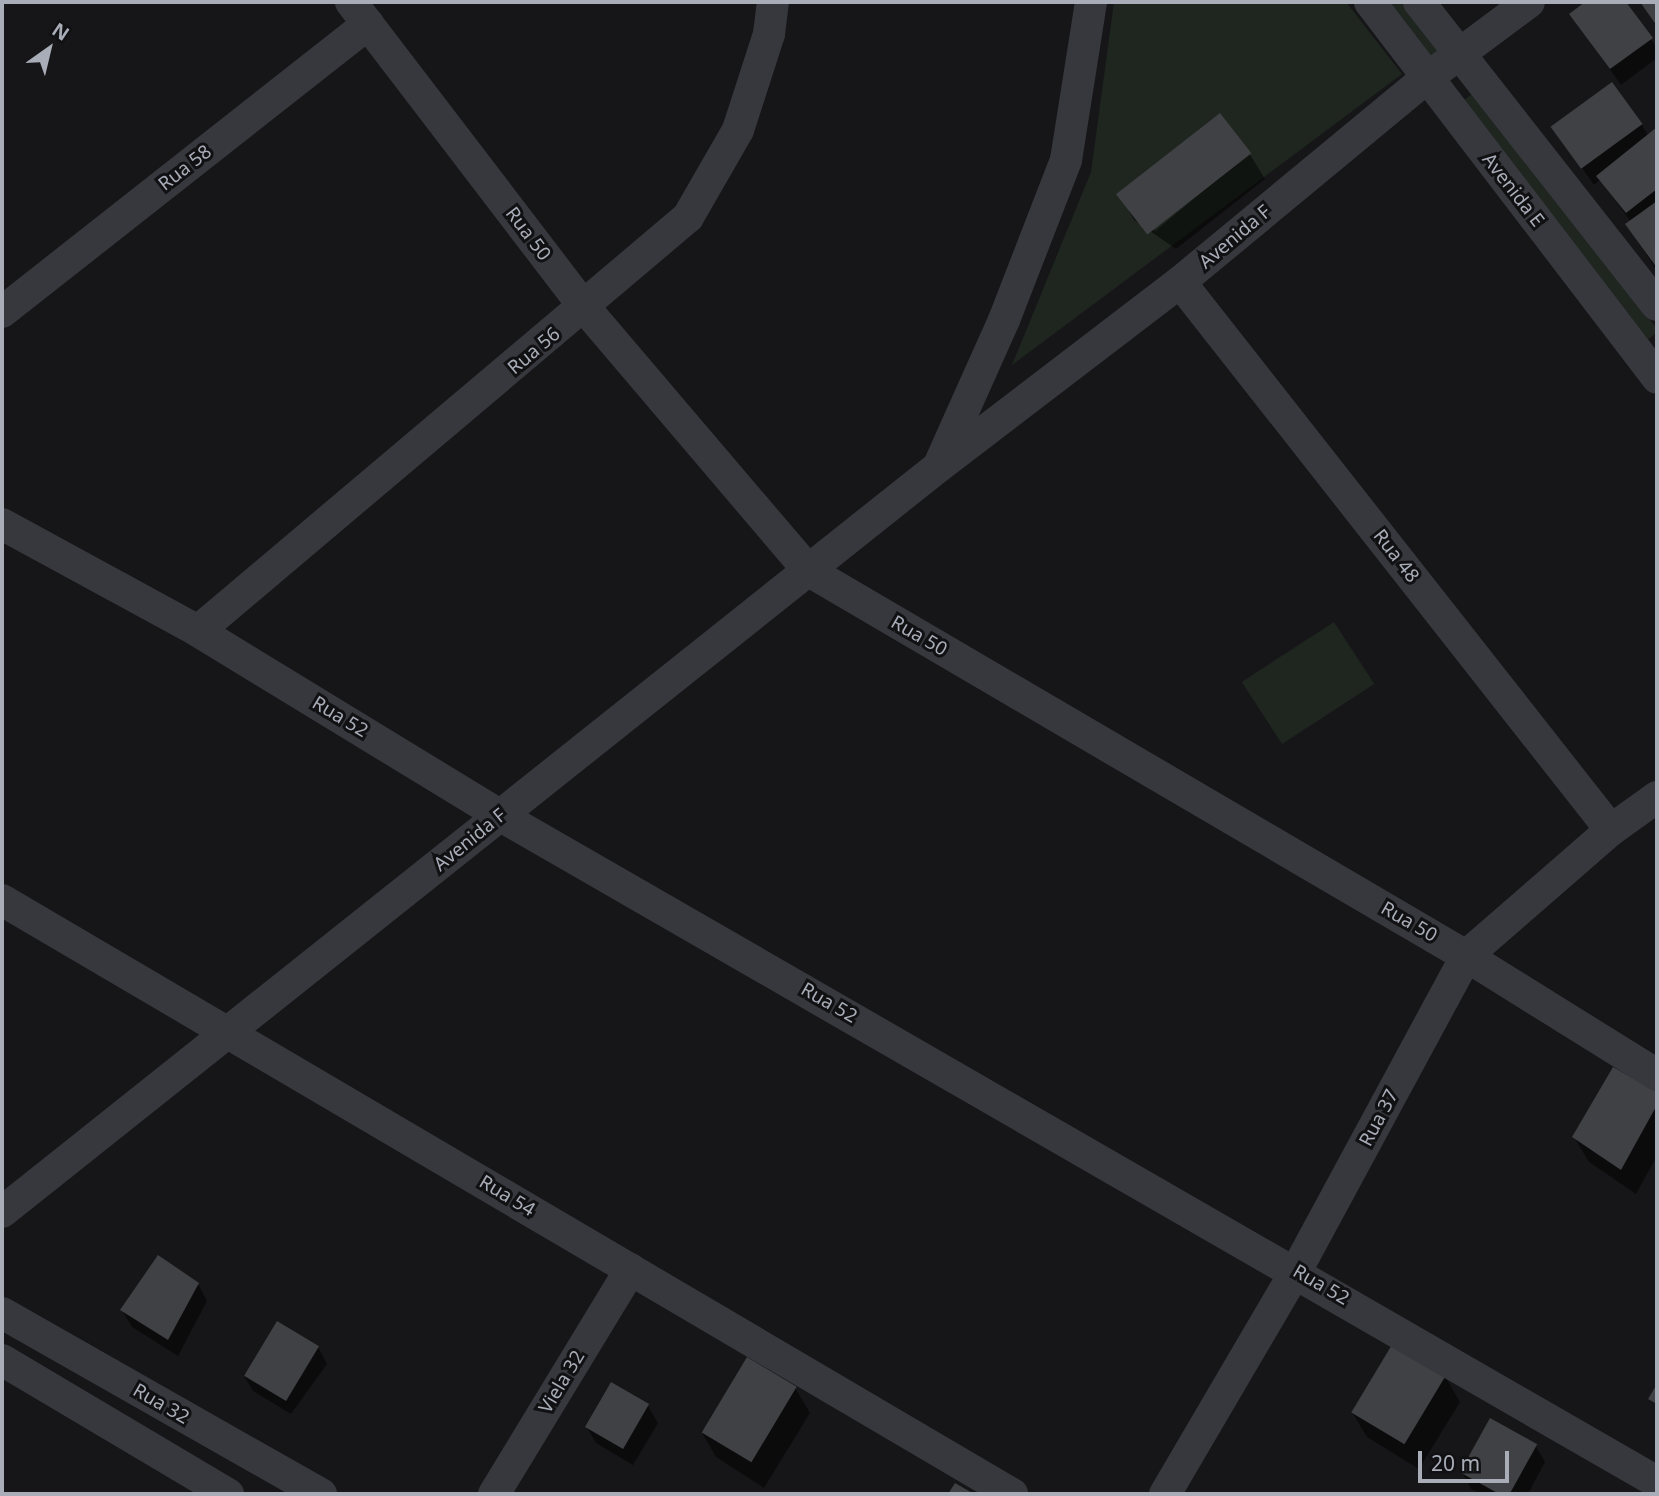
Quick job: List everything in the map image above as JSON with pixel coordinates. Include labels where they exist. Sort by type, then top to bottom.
[{"type":"street","name":"Rua 56","points":[[198,631],[585,308],[688,217],[738,130],[769,34],[773,2]]},
{"type":"street","name":"Avenida F","points":[[938,467],[1004,320],[1066,160],[1091,2]]},
{"type":"street","name":"Avenida E","points":[[1370,2],[1657,378]]},
{"type":"street","points":[[1419,2],[1657,305]]},
{"type":"street","name":"Avenida F","points":[[2,1212],[938,467],[1180,282],[1427,78],[1529,2]]},
{"type":"street","name":"Rua 50","points":[[360,13],[585,308],[809,571],[1466,956],[1657,1075]]},
{"type":"street","name":"Rua 58","points":[[2,312],[360,13]]},
{"type":"street","name":"Rua 48","points":[[1180,282],[1611,830]]},
{"type":"street","name":"Rua 52","points":[[2,524],[198,631],[501,816],[1296,1271],[1657,1482]]},
{"type":"street","name":"Rua 37","points":[[1165,1494],[1296,1271],[1466,956],[1611,830],[1657,797]]},
{"type":"street","name":"Rua 54","points":[[2,900],[1012,1494]]},
{"type":"street","name":"Viela 32","points":[[494,1494],[631,1269]]},
{"type":"street","name":"Rua 32","points":[[2,1313],[321,1494]]},
{"type":"street","points":[[2,1360],[228,1494]]},
{"type":"shaded area","points":[[1114,2],[1346,2],[1402,74],[1012,365],[1091,172]]},
{"type":"shaded area","points":[[1383,2],[1401,2],[1438,51],[1432,59]]},
{"type":"shaded area","points":[[1473,93],[1657,329],[1657,332],[1648,340],[1462,102]]},
{"type":"shaded area","points":[[1334,622],[1374,684],[1282,744],[1242,682]]},
{"type":"building","points":[[1585,2],[1626,2],[1653,38],[1610,69],[1569,14]]},
{"type":"building","points":[[1640,2],[1657,2],[1657,26]]},
{"type":"building","points":[[1612,82],[1643,124],[1581,169],[1551,127]]},
{"type":"building","points":[[1220,113],[1251,153],[1147,234],[1116,194]]},
{"type":"building","points":[[1657,127],[1657,189],[1626,213],[1596,176]]},
{"type":"building","points":[[1657,201],[1657,268],[1625,224]]},
{"type":"building","points":[[1613,1067],[1657,1092],[1657,1105],[1621,1170],[1572,1137]]},
{"type":"building","points":[[158,1255],[199,1283],[168,1340],[120,1310]]},
{"type":"building","points":[[277,1321],[319,1346],[286,1401],[244,1376]]},
{"type":"building","points":[[1393,1343],[1446,1375],[1404,1444],[1351,1412]]},
{"type":"building","points":[[747,1357],[797,1387],[751,1462],[702,1432]]},
{"type":"building","points":[[611,1382],[649,1404],[623,1449],[585,1427]]},
{"type":"building","points":[[1657,1384],[1657,1404],[1648,1399]]},
{"type":"building","points":[[1490,1418],[1537,1444],[1510,1494],[1499,1494],[1460,1472]]},
{"type":"building","points":[[955,1483],[974,1494],[948,1494]]}]
